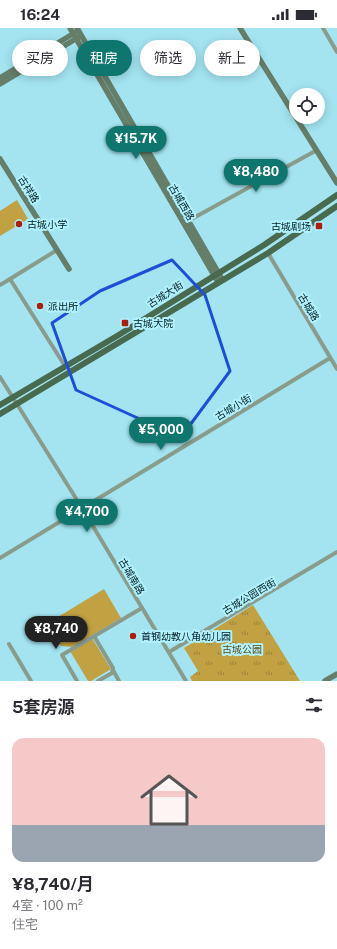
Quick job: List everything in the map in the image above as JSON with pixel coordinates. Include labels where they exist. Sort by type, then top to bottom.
[{"type":"main road","points":[[240,28],[337,183]]},
{"type":"main road","points":[[0,78],[76,32]]},
{"type":"main road","points":[[0,84],[76,32]]},
{"type":"main road","name":"古城西路","points":[[76,32],[188,221],[216,274]]},
{"type":"main road","name":"古城西路","points":[[76,32],[220,281]]},
{"type":"main road","name":"古祥路","points":[[0,159],[69,269]]},
{"type":"main road","name":"古城大街","points":[[0,405],[117,336],[264,245],[337,195]]},
{"type":"main road","name":"古城大街","points":[[0,414],[268,253],[337,206]]},
{"type":"main road","points":[[325,681],[337,674]]},
{"type":"street","points":[[322,28],[337,52]]},
{"type":"street","points":[[188,221],[317,150]]},
{"type":"street","points":[[0,285],[57,250]]},
{"type":"street","name":"古城路","points":[[268,253],[337,369]]},
{"type":"street","points":[[10,279],[65,366]]},
{"type":"street","name":"古城小街","points":[[0,556],[330,358]]},
{"type":"street","name":"古城南路","points":[[0,377],[82,508],[186,681]]},
{"type":"street","name":"古城公园西街","points":[[169,652],[337,552]]},
{"type":"street","points":[[77,681],[62,656],[142,608]]},
{"type":"street","points":[[94,636],[119,681]]},
{"type":"street","points":[[9,644],[31,681]]},
{"type":"street","points":[[98,681],[112,673],[113,670]]},
{"type":"highlighted area","points":[[172,260],[205,295],[230,371],[190,425],[142,420],[76,390],[52,323],[100,291]]},
{"type":"green space","points":[[17,200],[28,219],[0,236],[0,211]]},
{"type":"green space","points":[[104,589],[121,618],[72,647],[61,646],[48,623]]},
{"type":"green space","name":"古城公园","points":[[253,605],[300,681],[192,681],[190,677],[198,671],[184,648]]},
{"type":"green space","points":[[92,638],[111,669],[91,681],[88,681],[70,651]]},
{"type":"place","name":"古城小学","points":[[19,224]]},
{"type":"place","name":"古城剧场","points":[[319,226]]},
{"type":"place","name":"派出所","points":[[40,306]]},
{"type":"place","name":"古城大院","points":[[125,323]]},
{"type":"place","name":"首钢幼教八角幼儿园","points":[[133,636]]}]
